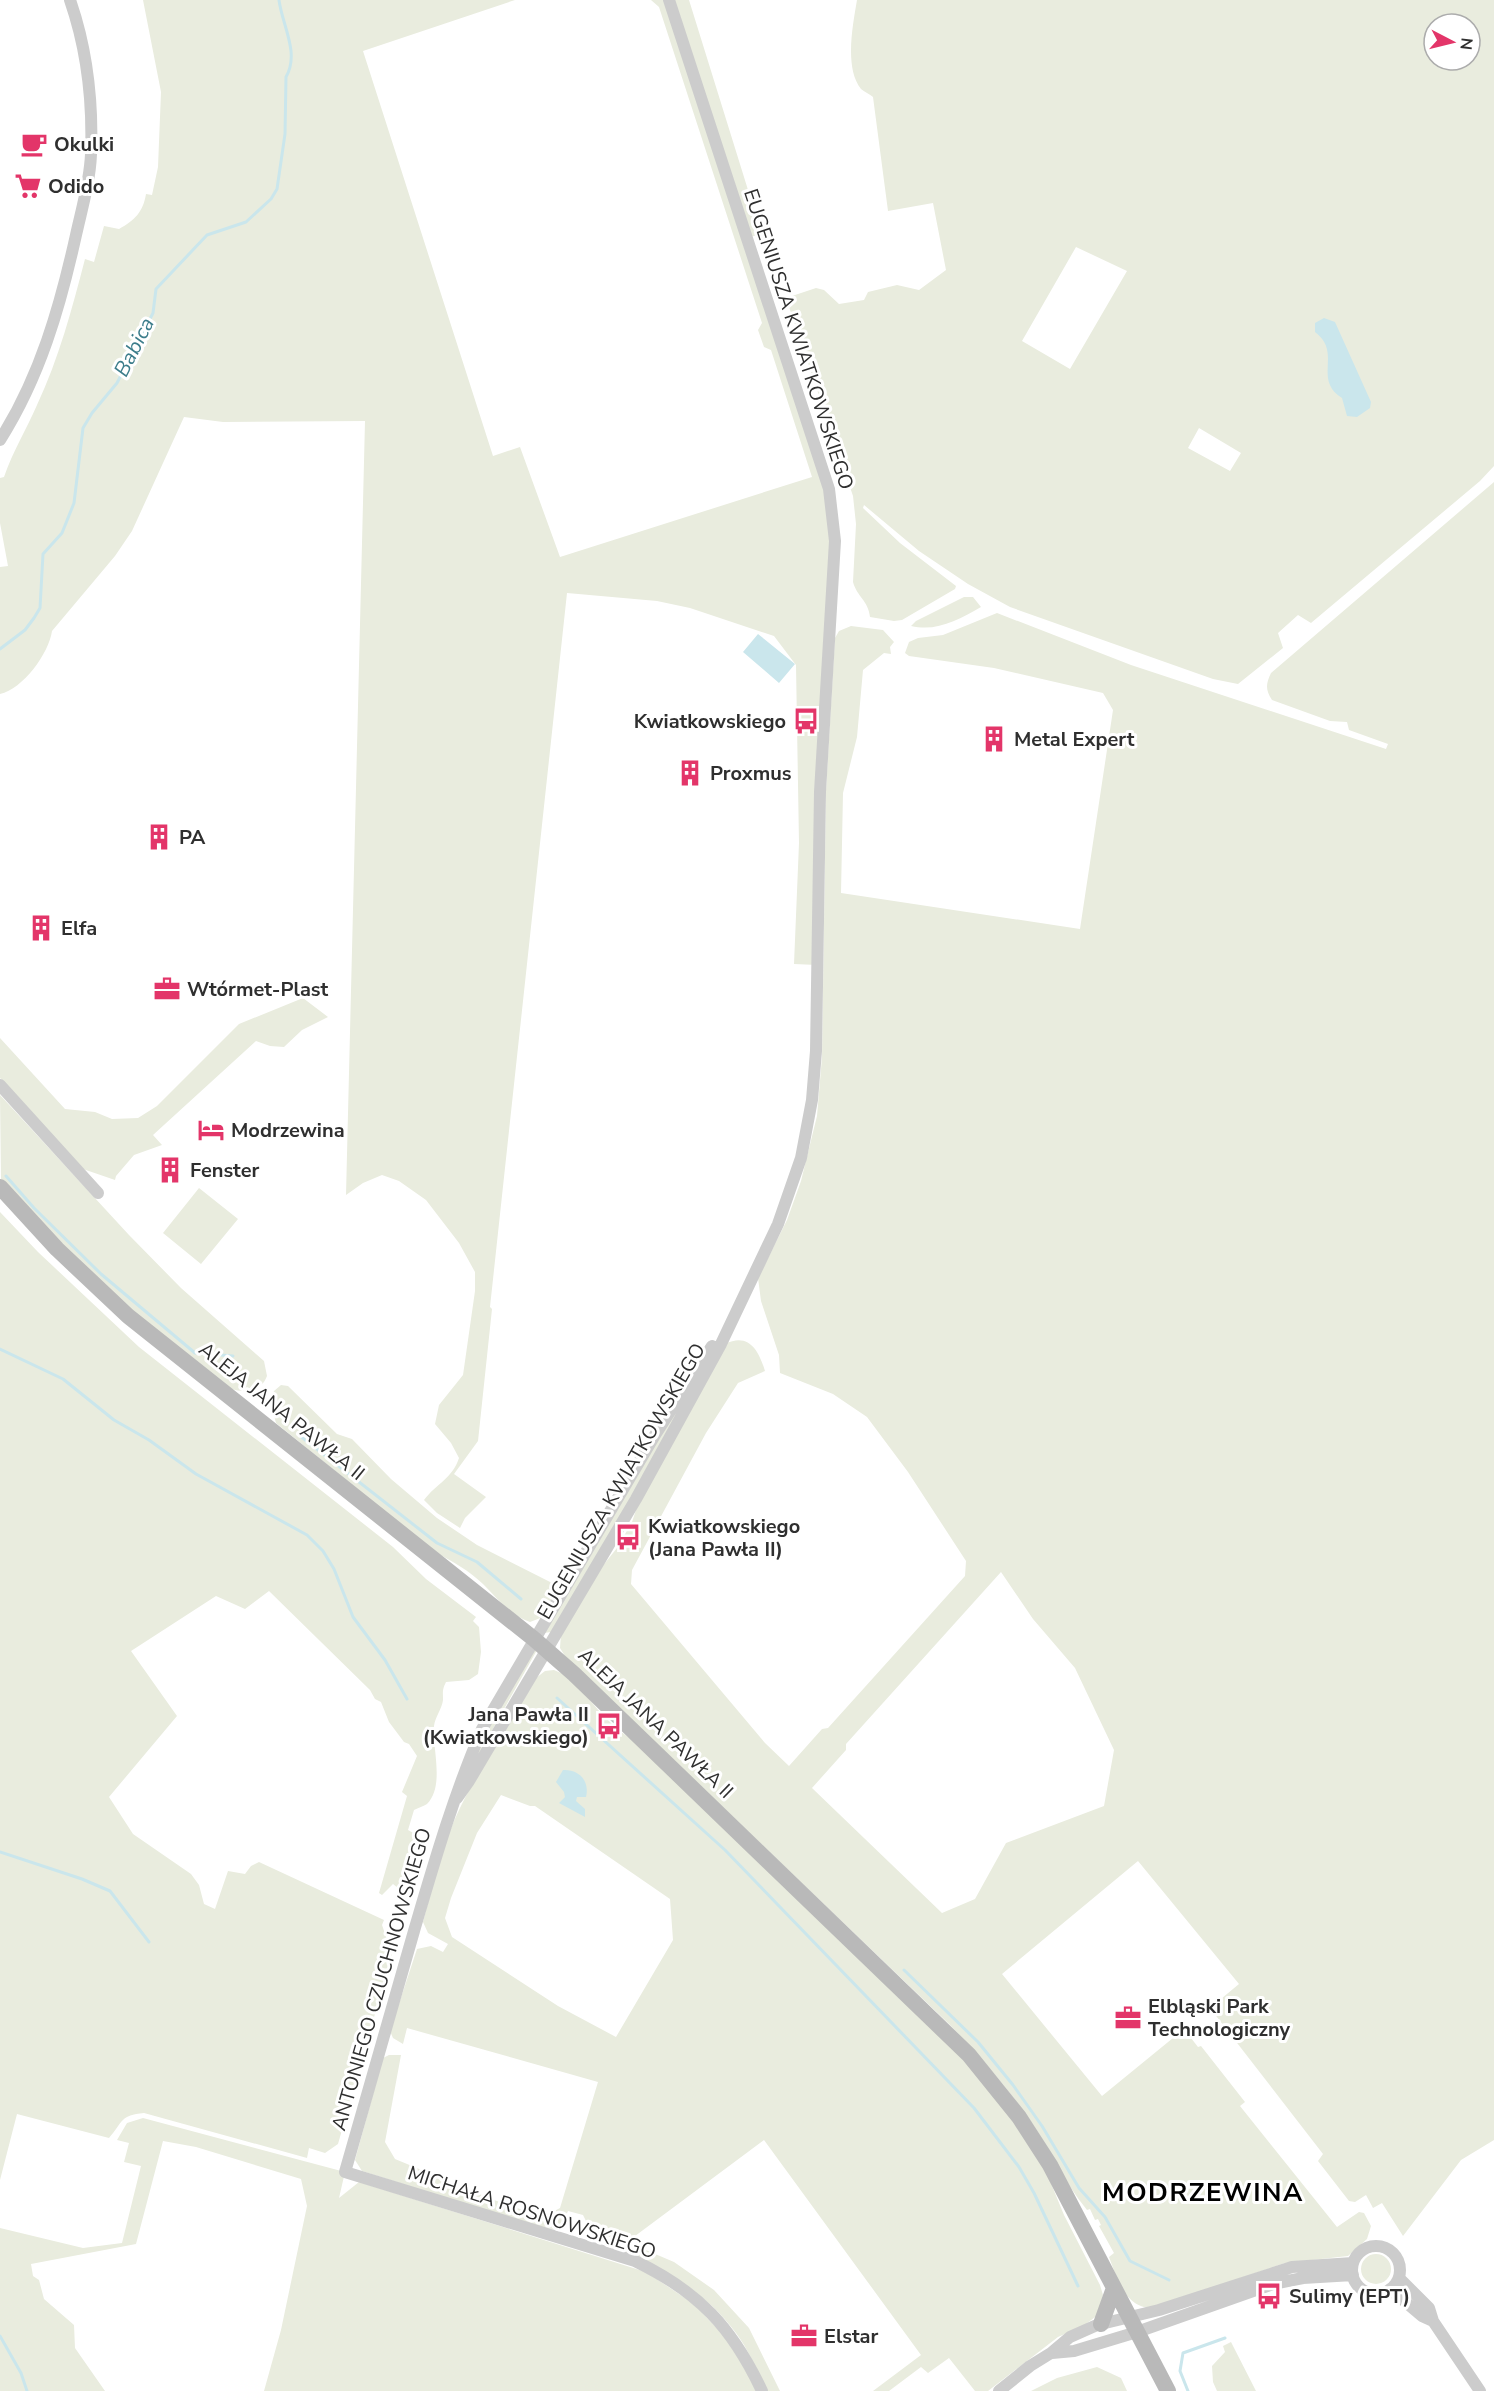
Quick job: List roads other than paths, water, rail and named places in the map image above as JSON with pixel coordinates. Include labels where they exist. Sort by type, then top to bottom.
[{"type":"street","points":[[0,440],[29,389],[53,326],[71,260],[89,173],[90,111],[87,72],[82,42],[70,0]]},
{"type":"street","name":"EUGENIUSZA KWIATKOWSKIEGO","points":[[540,1644],[636,1498],[727,1330],[789,1198],[801,1158],[812,1100],[816,1051],[820,792],[835,541],[829,489],[669,0]]},
{"type":"street","points":[[0,1085],[98,1192]]},
{"type":"street","name":"ALEJA JANA PAWŁA II","points":[[0,1187],[57,1249],[128,1316],[540,1644],[634,1730],[969,2055],[1035,2140],[1076,2213],[1168,2391]]},
{"type":"street","name":"ANTONIEGO CZUCHNOWSKIEGO","points":[[345,2172],[436,1852],[457,1798],[469,1781],[540,1644]]},
{"type":"street","name":"MICHAŁA ROSNOWSKIEGO","points":[[345,2172],[649,2268],[677,2285],[715,2316],[737,2344],[762,2391]]},
{"type":"street","points":[[1399,2278],[1390,2289],[1375,2294],[1368,2292],[1356,2282],[1353,2269],[1357,2256],[1369,2247],[1386,2248],[1394,2253],[1398,2260],[1399,2278],[1429,2308],[1433,2320],[1479,2391]]},
{"type":"street","points":[[999,2391],[1070,2337],[1101,2324],[1159,2310],[1292,2267],[1353,2269]]},
{"type":"street","points":[[1051,2353],[1074,2351],[1137,2332],[1273,2284],[1353,2269]]},
{"type":"street","points":[[1101,2324],[1114,2288]]},
{"type":"street","points":[[1390,2289],[1422,2316],[1433,2320]]},
{"type":"water","points":[[1324,318],[1335,322],[1371,402],[1370,408],[1357,417],[1347,416],[1342,398],[1333,391],[1329,383],[1327,348],[1315,332],[1315,323]]},
{"type":"water","points":[[758,634],[795,664],[779,683],[743,652]]},
{"type":"water","points":[[563,1770],[578,1774],[585,1781],[586,1797],[577,1797],[576,1801],[585,1809],[585,1817],[559,1803],[565,1797],[556,1782]]},
{"type":"waterway","name":"Babica","points":[[0,649],[25,630],[40,608],[43,554],[62,533],[74,503],[83,428],[92,413],[117,383],[153,313],[156,289],[207,235],[246,222],[271,199],[277,189],[285,134],[286,77],[291,58],[289,39],[279,0]]},
{"type":"waterway","points":[[6,1176],[34,1208],[101,1274],[195,1353],[233,1356]]},
{"type":"waterway","points":[[0,1349],[63,1379],[114,1420],[149,1440],[196,1474],[307,1535],[323,1551],[334,1569],[353,1617],[385,1660],[407,1699]]},
{"type":"waterway","points":[[299,1435],[437,1543],[477,1562],[521,1599]]},
{"type":"waterway","points":[[557,1698],[725,1850],[974,2108],[1019,2167],[1034,2193],[1078,2286]]},
{"type":"waterway","points":[[0,1852],[82,1879],[110,1891],[149,1942]]},
{"type":"waterway","points":[[904,1970],[978,2042],[1013,2085],[1042,2126],[1079,2188],[1105,2217],[1130,2261],[1169,2280]]},
{"type":"waterway","name":"Babica","points":[[0,2336],[21,2373],[27,2391]]},
{"type":"waterway","points":[[1188,2391],[1180,2371],[1183,2353],[1225,2338]]},
{"type":"place","name":"Okulki","points":[[34,144]]},
{"type":"place","name":"Odido","points":[[28,186]]},
{"type":"place","name":"Kwiatkowskiego","points":[[806,721]]},
{"type":"place","name":"Metal Expert","points":[[994,739]]},
{"type":"place","name":"Proxmus","points":[[690,773]]},
{"type":"place","name":"PA","points":[[159,837]]},
{"type":"place","name":"Elfa","points":[[41,928]]},
{"type":"place","name":"Wtórmet-Plast","points":[[167,989]]},
{"type":"place","name":"Modrzewina","points":[[211,1130]]},
{"type":"place","name":"Fenster","points":[[170,1170]]},
{"type":"place","name":"Kwiatkowskiego (Jana Pawła II)","points":[[628,1537]]},
{"type":"place","name":"Jana Pawła II (Kwiatkowskiego)","points":[[609,1726]]},
{"type":"place","name":"Elbląski Park Technologiczny","points":[[1128,2018]]},
{"type":"place","name":"Sulimy (EPT)","points":[[1269,2296]]},
{"type":"place","name":"Elstar","points":[[804,2336]]},
{"type":"district","name":"MODRZEWINA","points":[[1203,2192]]}]
